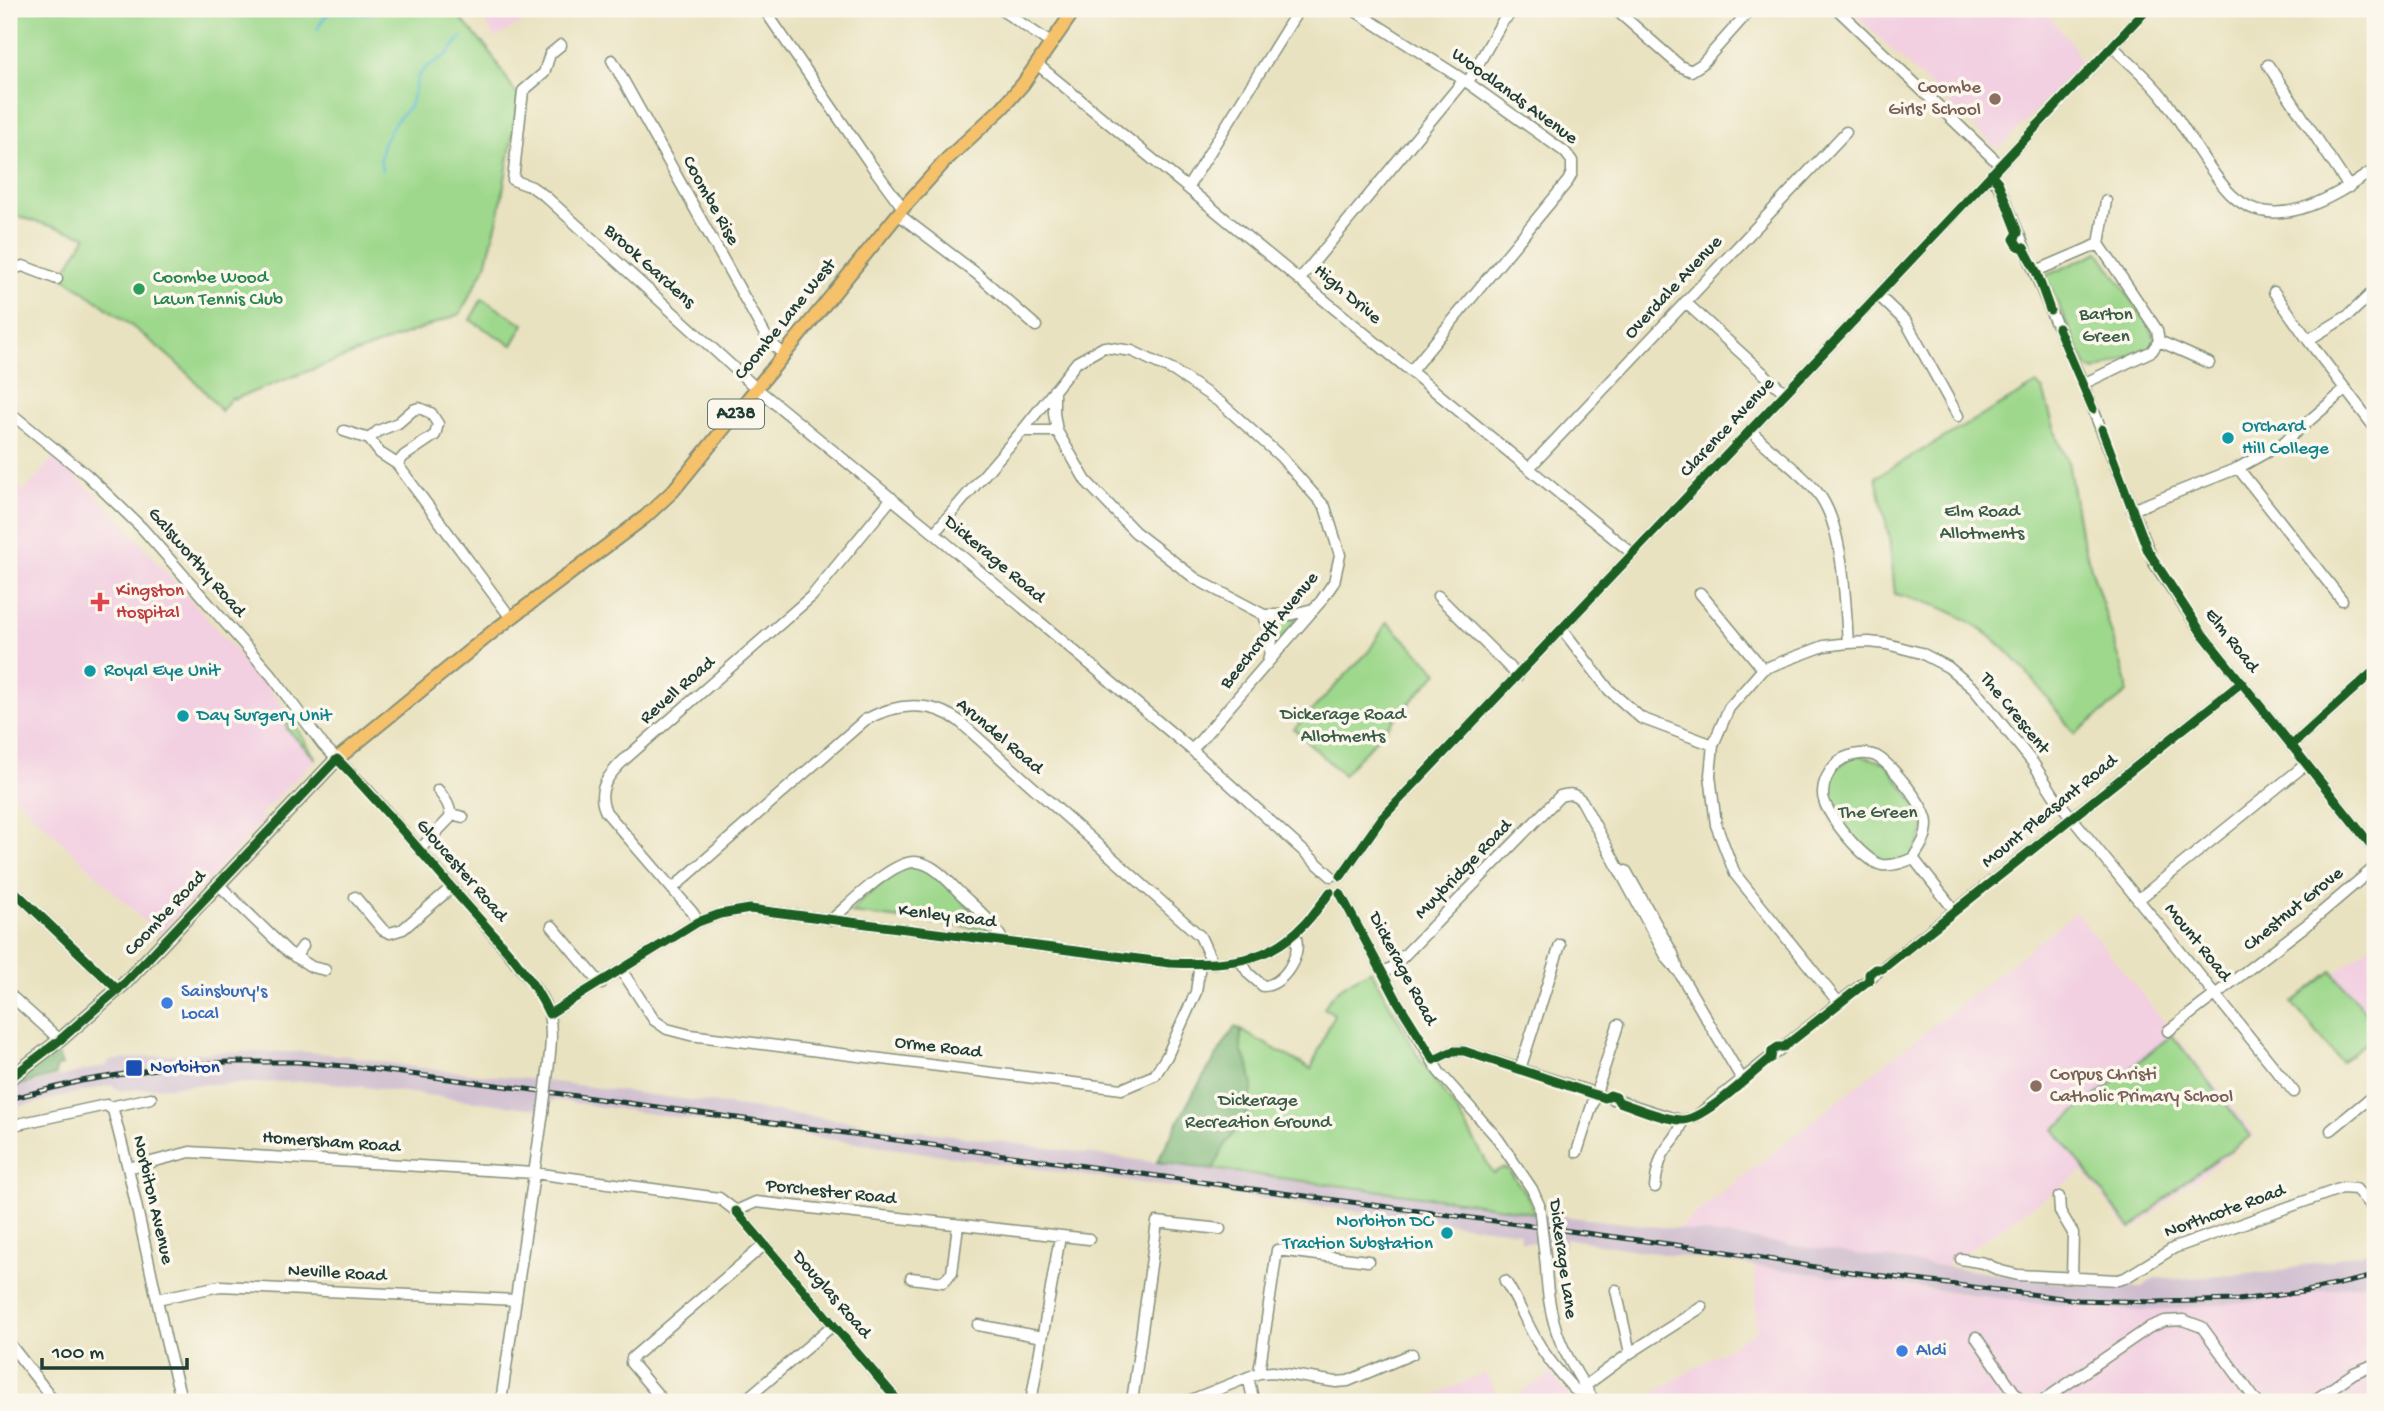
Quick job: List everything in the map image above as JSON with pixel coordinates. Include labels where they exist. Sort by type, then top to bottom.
[{"type":"main road","name":"Coombe Lane West","points":[[337,759],[511,618],[663,501],[704,456],[783,354],[901,211],[962,144],[1002,108],[1038,65],[1075,9]]},
{"type":"main road","name":"Coombe Road","points":[[9,1079],[118,990],[180,928],[218,884],[337,759]]},
{"type":"street","points":[[764,9],[901,211],[1036,326]]},
{"type":"street","points":[[1000,9],[1052,44]]},
{"type":"street","points":[[1188,187],[1300,9]]},
{"type":"street","name":"Woodlands Avenue","points":[[1352,9],[1466,81],[1565,152],[1572,161],[1572,173],[1568,181],[1411,371]]},
{"type":"street","points":[[1300,279],[1466,81],[1503,22],[1515,9]]},
{"type":"street","points":[[1615,9],[1680,66],[1691,71],[1702,64],[1751,9]]},
{"type":"street","points":[[1837,9],[2000,165]]},
{"type":"street","name":"Clarence Avenue","points":[[1336,876],[1374,828],[2147,9]]},
{"type":"street","name":"Brook Gardens","points":[[561,45],[547,60],[544,73],[523,91],[513,180],[532,187],[545,196],[756,388]]},
{"type":"street","points":[[2112,46],[2163,96],[2227,190],[2246,207],[2268,214],[2298,211],[2349,187],[2375,169]]},
{"type":"street","name":"Coombe Rise","points":[[612,60],[761,328],[768,340],[783,354]]},
{"type":"street","name":"High Drive","points":[[1038,65],[1633,554]]},
{"type":"street","points":[[2268,65],[2349,187]]},
{"type":"street","name":"Overdale Avenue","points":[[1529,467],[1846,132]]},
{"type":"street","name":"Elm Road","points":[[1991,174],[1998,182],[2036,271],[2148,551],[2161,574],[2201,632],[2375,849]]},
{"type":"street","points":[[2083,384],[2152,351],[2159,341],[2157,330],[2099,244],[2106,201]]},
{"type":"street","points":[[2036,271],[2099,244]]},
{"type":"street","points":[[9,271],[23,266],[57,279]]},
{"type":"street","points":[[2308,340],[2349,315],[2375,290]]},
{"type":"street","points":[[2274,292],[2375,428]]},
{"type":"street","points":[[1878,295],[1906,322],[1958,416]]},
{"type":"street","points":[[1685,302],[1785,393]]},
{"type":"street","points":[[2159,341],[2209,363]]},
{"type":"street","name":"Beechcroft Avenue","points":[[934,533],[1077,362],[1104,347],[1132,351],[1174,371],[1221,403],[1279,456],[1325,507],[1340,555],[1334,582],[1192,750]]},
{"type":"street","name":"Dickerage Road","points":[[756,388],[892,498],[1192,750],[1336,876]]},
{"type":"street","points":[[1054,390],[1057,431],[1086,481],[1135,532],[1196,579],[1264,615],[1289,615],[1314,608]]},
{"type":"street","points":[[2132,510],[2238,468],[2283,443],[2345,390]]},
{"type":"street","points":[[369,439],[378,430],[398,423],[413,410],[426,409],[431,413],[438,424],[435,436],[413,449],[397,464]]},
{"type":"street","name":"Galsworthy Road","points":[[9,412],[88,475],[142,528],[272,676],[337,759]]},
{"type":"street","points":[[1750,430],[1810,485],[1829,510],[1837,533],[1848,643]]},
{"type":"street","points":[[344,431],[369,439],[380,453],[397,464],[511,618]]},
{"type":"street","points":[[1022,431],[1057,431]]},
{"type":"street","points":[[2238,468],[2342,600]]},
{"type":"street","name":"Revell Road","points":[[698,922],[606,812],[602,804],[603,786],[609,775],[812,596],[892,498]]},
{"type":"street","points":[[1700,593],[1763,669]]},
{"type":"street","points":[[1438,596],[1518,676]]},
{"type":"street","points":[[1264,615],[1272,640],[1267,664]]},
{"type":"street","points":[[1562,629],[1609,690],[1641,718],[1713,745]]},
{"type":"street","name":"The Crescent","points":[[1839,1003],[1735,874],[1716,825],[1710,775],[1713,745],[1729,708],[1763,669],[1824,646],[1869,642],[1903,647],[1948,667],[1985,702],[2072,817]]},
{"type":"street","points":[[2291,746],[2375,670]]},
{"type":"street","name":"Mount Pleasant Road","points":[[1682,1120],[1700,1115],[2241,683]]},
{"type":"street","name":"Arundel Road","points":[[672,888],[865,720],[890,709],[925,706],[959,721],[1190,927],[1206,944],[1213,964]]},
{"type":"street","points":[[1856,754],[1873,754],[1886,763],[1920,804],[1927,821],[1925,839],[1913,858],[1900,864],[1880,865],[1862,853],[1827,809],[1822,794],[1827,775],[1837,761],[1856,754]]},
{"type":"street","name":"Gloucester Road","points":[[337,759],[419,849],[524,972],[549,1014],[551,1051],[501,1402]]},
{"type":"street","points":[[2139,899],[2305,765]]},
{"type":"street","points":[[438,790],[448,803],[451,814]]},
{"type":"street","name":"Muybridge Road","points":[[1384,972],[1393,967],[1560,796],[1569,793],[1582,801],[1608,846],[1628,873],[1674,954],[1679,972],[1743,1081]]},
{"type":"street","points":[[419,849],[451,814]]},
{"type":"street","points":[[451,814],[463,817]]},
{"type":"street","name":"Mount Road","points":[[2072,817],[2294,1091]]},
{"type":"street","points":[[1913,858],[1955,911]]},
{"type":"street","points":[[831,920],[896,867],[914,861],[929,866],[945,879],[996,927],[1003,941]]},
{"type":"street","name":"Chestnut Grove","points":[[2168,1031],[2309,923],[2375,867]]},
{"type":"street","points":[[1336,876],[1345,886],[1335,892],[1326,883],[1336,876]]},
{"type":"street","points":[[218,884],[295,957],[312,967],[325,970]]},
{"type":"street","points":[[9,886],[118,990]]},
{"type":"street","points":[[355,897],[379,925],[390,933],[403,929],[451,888]]},
{"type":"street","name":"Dickerage Road","points":[[1335,892],[1384,972],[1412,1027],[1434,1060]]},
{"type":"street","name":"Kenley Road","points":[[549,1014],[698,922],[720,914],[750,909],[1170,963],[1213,964],[1271,951],[1295,935],[1335,892]]},
{"type":"street","points":[[552,926],[601,984]]},
{"type":"street","points":[[1240,960],[1249,974],[1263,986],[1273,985],[1283,977],[1296,952],[1298,943],[1295,935]]},
{"type":"street","points":[[1520,1069],[1560,945]]},
{"type":"street","points":[[295,957],[303,946]]},
{"type":"street","name":"Orme Road","points":[[622,971],[654,1020],[667,1029],[690,1035],[1122,1089],[1155,1075],[1167,1056],[1196,992],[1200,964]]},
{"type":"street","points":[[9,995],[60,1040]]},
{"type":"street","points":[[1577,1152],[1618,1025]]},
{"type":"street","points":[[1434,1060],[1453,1051],[1464,1051],[1596,1095],[1682,1120],[1679,1133],[1667,1147],[1659,1164],[1655,1188]]},
{"type":"street","name":"Dickerage Lane","points":[[1434,1060],[1445,1079],[1498,1139],[1532,1189],[1539,1205],[1555,1332],[1566,1356],[1595,1402]]},
{"type":"street","points":[[2331,1130],[2375,1094]]},
{"type":"street","points":[[9,1126],[151,1098]]},
{"type":"street","name":"Norbiton Avenue","points":[[110,1107],[128,1168],[182,1402]]},
{"type":"street","name":"Homersham Road","points":[[128,1168],[190,1152],[534,1173]]},
{"type":"street","points":[[534,1173],[719,1198],[736,1211]]},
{"type":"street","name":"Northcote Road","points":[[1961,1259],[1984,1263],[2018,1275],[2118,1280],[2125,1279],[2174,1248],[2342,1188],[2356,1189],[2375,1207]]},
{"type":"street","points":[[2059,1197],[2060,1211],[2073,1233],[2072,1278]]},
{"type":"street","name":"Porchester Road","points":[[736,1211],[756,1202],[1089,1239]]},
{"type":"street","name":"Douglas Road","points":[[736,1211],[899,1402]]},
{"type":"street","points":[[1132,1402],[1157,1222],[1220,1229]]},
{"type":"street","points":[[911,1278],[943,1282],[948,1278],[952,1273],[958,1225]]},
{"type":"street","points":[[1031,1402],[1060,1237]]},
{"type":"street","points":[[664,1402],[631,1363],[632,1358],[764,1245]]},
{"type":"street","points":[[1259,1373],[1277,1250],[1368,1261]]},
{"type":"street","points":[[1505,1281],[1516,1296],[1548,1359],[1579,1392],[1630,1353],[1702,1307]]},
{"type":"street","name":"Neville Road","points":[[157,1299],[220,1286],[516,1300]]},
{"type":"street","points":[[1616,1290],[1630,1353]]},
{"type":"street","points":[[2041,1402],[2150,1327],[2165,1321],[2183,1320],[2202,1327],[2257,1402]]},
{"type":"street","points":[[743,1402],[833,1325]]},
{"type":"street","points":[[978,1325],[1042,1337]]},
{"type":"street","points":[[1976,1337],[2021,1402]]},
{"type":"street","points":[[9,1342],[55,1402]]},
{"type":"street","points":[[1186,1402],[1259,1373],[1273,1371],[1326,1381],[1348,1381],[1412,1354]]},
{"type":"street","points":[[2312,1402],[2354,1373],[2375,1364]]},
{"type":"street","points":[[1248,1377],[1251,1402]]},
{"type":"shaded area","points":[[479,9],[547,9],[495,38]]},
{"type":"shaded area","name":"Coombe Girls' School","points":[[1855,9],[2055,9],[2049,16],[2070,40],[2081,63],[2004,144],[1995,147],[1852,12]]},
{"type":"shaded area","name":"Kingston Hospital","points":[[53,457],[107,505],[277,698],[287,712],[287,729],[316,759],[261,814],[264,819],[159,935],[9,791],[9,479],[25,491]]},
{"type":"shaded area","name":"Corpus Christi Catholic Primary School","points":[[2076,912],[2254,1134],[2197,1180],[2189,1182],[2140,1226],[2128,1230],[2083,1171],[1944,1267],[1677,1229]]},
{"type":"shaded area","points":[[2375,942],[2375,1035],[2341,1063],[2295,1005]]},
{"type":"shaded area","points":[[227,1052],[309,1052],[348,1056],[413,1067],[554,1082],[1534,1213],[1677,1229],[2069,1284],[2140,1288],[2156,1278],[2178,1279],[2275,1272],[2375,1250],[2375,1281],[2276,1300],[2142,1311],[2037,1303],[1641,1251],[1565,1238],[1564,1247],[1548,1245],[1521,1241],[1519,1232],[1087,1176],[555,1100],[537,1109],[316,1081],[192,1085],[120,1091],[111,1085],[9,1109],[9,1089],[108,1065],[108,1061]]},
{"type":"shaded area","points":[[1755,1266],[1975,1296],[2142,1311],[2276,1300],[2375,1281],[2375,1402],[1639,1402],[1756,1331]]},
{"type":"shaded area","points":[[1485,1373],[1501,1402],[1420,1402]]},
{"type":"shaded area","points":[[1552,1373],[1568,1394],[1580,1402],[1506,1402]]},
{"type":"green space","points":[[9,9],[452,9],[488,49],[519,98],[499,214],[486,265],[460,314],[234,399],[232,397],[221,411],[167,355],[62,276],[86,236],[9,214]]},
{"type":"green space","name":"Barton Green","points":[[2099,252],[2152,330],[2155,340],[2150,348],[2095,371],[2087,367],[2045,276]]},
{"type":"green space","points":[[482,299],[524,324],[512,345],[470,320]]},
{"type":"green space","name":"Elm Road Allotments","points":[[2037,384],[2043,390],[2058,441],[2068,462],[2080,532],[2127,683],[2127,693],[2075,734],[2019,663],[1980,628],[1956,614],[1895,594],[1889,536],[1876,477]]},
{"type":"green space","points":[[1298,618],[1278,643],[1270,619]]},
{"type":"green space","name":"Dickerage Road Allotments","points":[[1387,622],[1438,672],[1343,775],[1294,729],[1369,651]]},
{"type":"green space","points":[[287,712],[316,759],[287,729]]},
{"type":"green space","name":"The Green","points":[[1856,754],[1886,763],[1927,821],[1913,858],[1880,865],[1827,809],[1827,775]]},
{"type":"green space","points":[[915,865],[946,885],[991,930],[851,913],[899,869]]},
{"type":"green space","name":"Dickerage Recreation Ground","points":[[1371,970],[1419,1058],[1461,1117],[1493,1173],[1502,1168],[1508,1169],[1530,1200],[1534,1213],[1157,1162],[1194,1092],[1235,1027],[1311,1069],[1334,1014],[1324,1008],[1339,989]]},
{"type":"green space","points":[[2332,971],[2375,1023],[2375,1035],[2341,1062],[2292,1003]]},
{"type":"green space","points":[[1235,1027],[1241,1030],[1241,1051],[1249,1065],[1253,1087],[1245,1117],[1225,1145],[1213,1170],[1157,1162],[1194,1092]]},
{"type":"green space","points":[[2172,1035],[2251,1136],[2188,1179],[2131,1229],[2054,1129]]},
{"type":"green space","points":[[57,1052],[62,1065],[56,1068],[56,1075],[9,1088],[9,1085]]},
{"type":"waterway","points":[[317,30],[321,22],[334,12],[367,14],[388,9]]},
{"type":"waterway","points":[[382,170],[380,158],[383,143],[395,122],[410,106],[418,77],[424,69],[448,54],[461,37]]},
{"type":"railway","points":[[9,1099],[81,1081],[174,1066],[227,1062],[297,1062],[519,1088],[1721,1251],[1827,1269],[2078,1300],[2238,1300],[2303,1292],[2375,1276]]},
{"type":"cycle path","points":[[1341,876],[1382,818],[2147,9]]},
{"type":"cycle path","points":[[1991,174],[1998,182],[2018,233],[2014,239],[2018,246],[2024,248],[2036,271],[2050,310]]},
{"type":"cycle path","points":[[2058,328],[2093,409]]},
{"type":"cycle path","points":[[2102,429],[2148,551],[2201,632],[2375,850]]},
{"type":"cycle path","points":[[2291,746],[2375,670]]},
{"type":"cycle path","points":[[1340,893],[1398,1002],[1434,1060],[1453,1051],[1464,1051],[1605,1098],[1610,1095],[1616,1097],[1619,1102],[1659,1116],[1682,1120],[1691,1118],[1728,1095],[1771,1058],[1772,1051],[1784,1047],[1869,980],[1869,974],[1875,969],[1886,966],[2241,683]]},
{"type":"cycle path","points":[[9,1079],[60,1040],[125,983],[337,759],[508,951],[541,997],[549,1014],[698,922],[720,914],[750,909],[1170,963],[1197,964],[1243,960],[1280,945],[1297,932],[1330,892]]},
{"type":"cycle path","points":[[9,886],[118,990]]},
{"type":"cycle path","points":[[736,1211],[899,1402]]},
{"type":"place","name":"Coombe Girls' School","points":[[1995,99]]},
{"type":"place","name":"Coombe Wood Lawn Tennis Club","points":[[139,289]]},
{"type":"place","name":"Orchard Hill College","points":[[2228,438]]},
{"type":"place","name":"Kingston Hospital","points":[[100,602]]},
{"type":"place","name":"Royal Eye Unit","points":[[90,671]]},
{"type":"place","name":"Day Surgery Unit","points":[[183,716]]},
{"type":"place","name":"Sainsbury's Local","points":[[167,1003]]},
{"type":"place","name":"Norbiton","points":[[134,1068]]},
{"type":"place","name":"Corpus Christi Catholic Primary School","points":[[2036,1086]]},
{"type":"place","name":"Norbiton DC Traction Substation","points":[[1447,1233]]},
{"type":"place","name":"Aldi","points":[[1902,1351]]}]
